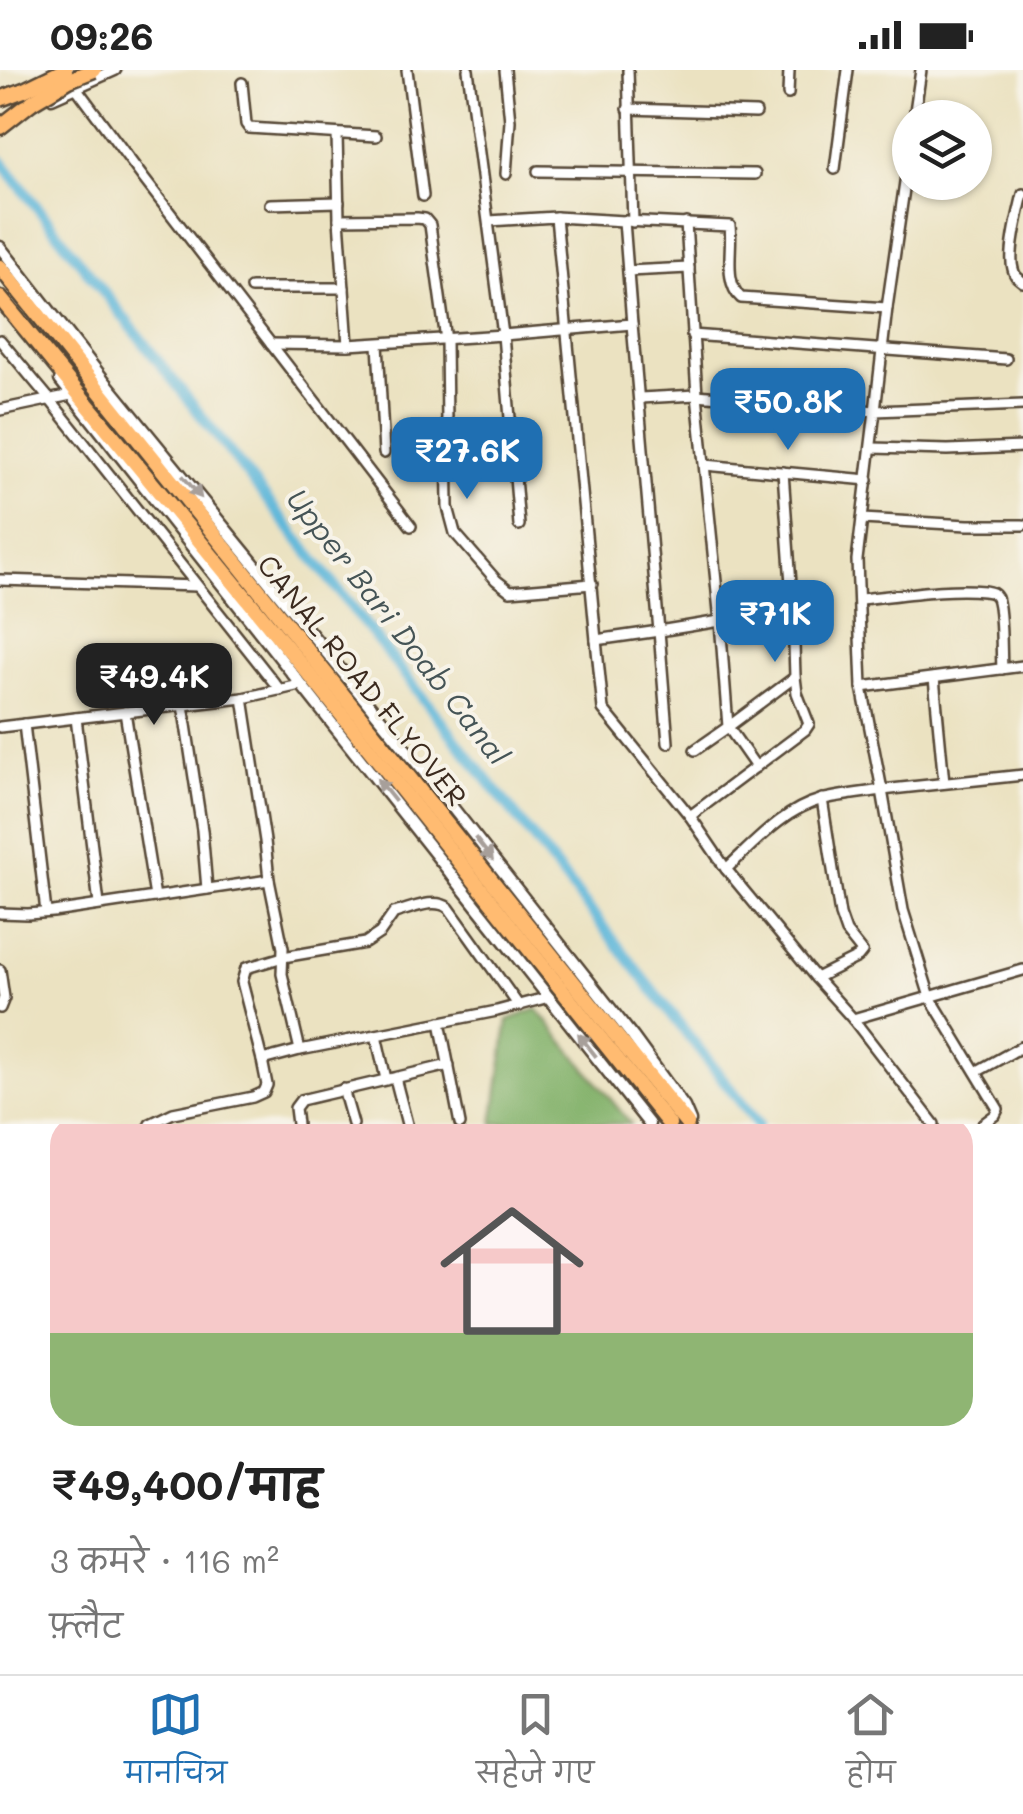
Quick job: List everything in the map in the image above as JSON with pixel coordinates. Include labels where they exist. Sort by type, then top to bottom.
[{"type":"main road","points":[[0,100],[61,70]]},
{"type":"main road","points":[[0,128],[32,102],[94,70]]},
{"type":"main road","name":"CANAL ROAD FLYOVER","points":[[0,267],[557,984],[689,1124]]},
{"type":"main road","name":"CANAL ROAD FLYOVER","points":[[0,299],[314,678],[669,1124]]},
{"type":"street","points":[[0,100],[61,70]]},
{"type":"street","points":[[0,128],[56,95],[115,70]]},
{"type":"street","points":[[407,70],[422,196]]},
{"type":"street","points":[[468,70],[503,336],[519,525]]},
{"type":"street","points":[[505,70],[510,120],[506,174]]},
{"type":"street","points":[[628,70],[628,271],[668,743]]},
{"type":"street","points":[[788,94],[789,70]]},
{"type":"street","points":[[835,170],[848,70]]},
{"type":"street","points":[[917,100],[921,70]]},
{"type":"street","points":[[46,76],[56,95]]},
{"type":"street","points":[[242,83],[249,128],[376,136]]},
{"type":"street","points":[[76,86],[410,526]]},
{"type":"street","points":[[628,109],[756,113]]},
{"type":"street","points":[[337,134],[348,345]]},
{"type":"street","points":[[538,172],[754,174]]},
{"type":"street","points":[[1023,194],[1012,261],[1014,274],[1023,282]]},
{"type":"street","points":[[902,200],[857,560],[862,688],[903,910],[930,997],[998,1108],[983,1124]]},
{"type":"street","points":[[270,204],[339,202]]},
{"type":"street","points":[[489,221],[556,218],[730,226],[731,274],[735,292],[741,298],[887,308]]},
{"type":"street","points":[[556,218],[602,709],[690,816],[726,869],[853,1019],[934,1124]]},
{"type":"street","points":[[339,219],[428,220],[446,340],[448,507],[455,534],[510,591],[592,584]]},
{"type":"street","points":[[686,223],[692,335],[728,727],[756,768]]},
{"type":"street","points":[[0,247],[634,1037],[684,1107],[689,1124]]},
{"type":"street","points":[[628,271],[689,268]]},
{"type":"street","points":[[251,288],[344,288]]},
{"type":"street","points":[[0,299],[70,395],[300,685],[557,984],[649,1123]]},
{"type":"street","points":[[271,344],[378,344],[632,324]]},
{"type":"street","points":[[692,335],[1006,359]]},
{"type":"street","points":[[0,340],[6,354],[51,401],[280,690]]},
{"type":"street","points":[[378,344],[384,453]]},
{"type":"street","points":[[0,410],[70,395]]},
{"type":"street","points":[[640,398],[697,395],[875,411],[1023,405]]},
{"type":"street","points":[[872,448],[1023,447]]},
{"type":"street","points":[[704,465],[868,480]]},
{"type":"street","points":[[690,816],[808,728],[795,677],[783,472]]},
{"type":"street","points":[[862,519],[1023,525]]},
{"type":"street","points":[[0,580],[197,586]]},
{"type":"street","points":[[858,599],[944,592],[993,593],[999,610],[1002,669]]},
{"type":"street","points":[[596,640],[720,622]]},
{"type":"street","points":[[862,688],[1023,666]]},
{"type":"street","points":[[695,750],[795,677]]},
{"type":"street","points":[[934,678],[944,783]]},
{"type":"street","points":[[0,728],[243,698],[300,685]]},
{"type":"street","points":[[243,698],[282,974],[300,1050]]},
{"type":"street","points":[[183,705],[207,889]]},
{"type":"street","points":[[125,712],[155,897]]},
{"type":"street","points":[[76,718],[100,904]]},
{"type":"street","points":[[24,724],[46,912]]},
{"type":"street","points":[[726,869],[787,816],[822,799],[1023,774]]},
{"type":"street","points":[[816,978],[862,952],[846,932],[840,915],[822,799]]},
{"type":"street","points":[[0,913],[46,912],[269,880]]},
{"type":"street","points":[[150,1124],[264,1092],[267,1085],[248,1010],[243,974],[246,968],[365,943],[380,933],[394,913],[438,902],[449,908],[519,1006]]},
{"type":"street","points":[[0,970],[4,998],[0,1008]]},
{"type":"street","points":[[853,1019],[1023,970]]},
{"type":"street","points":[[262,1060],[519,1006],[557,984]]},
{"type":"street","points":[[440,1022],[460,1124]]},
{"type":"street","points":[[376,1035],[407,1124]]},
{"type":"street","points":[[976,1072],[1023,1046]]},
{"type":"street","points":[[297,1124],[295,1108],[301,1100],[448,1065]]},
{"type":"street","points":[[343,1089],[354,1124]]},
{"type":"green space","points":[[537,1009],[631,1124],[493,1124],[508,1020]]},
{"type":"waterway","name":"Upper Bari Doab Canal","points":[[0,160],[758,1124]]}]
